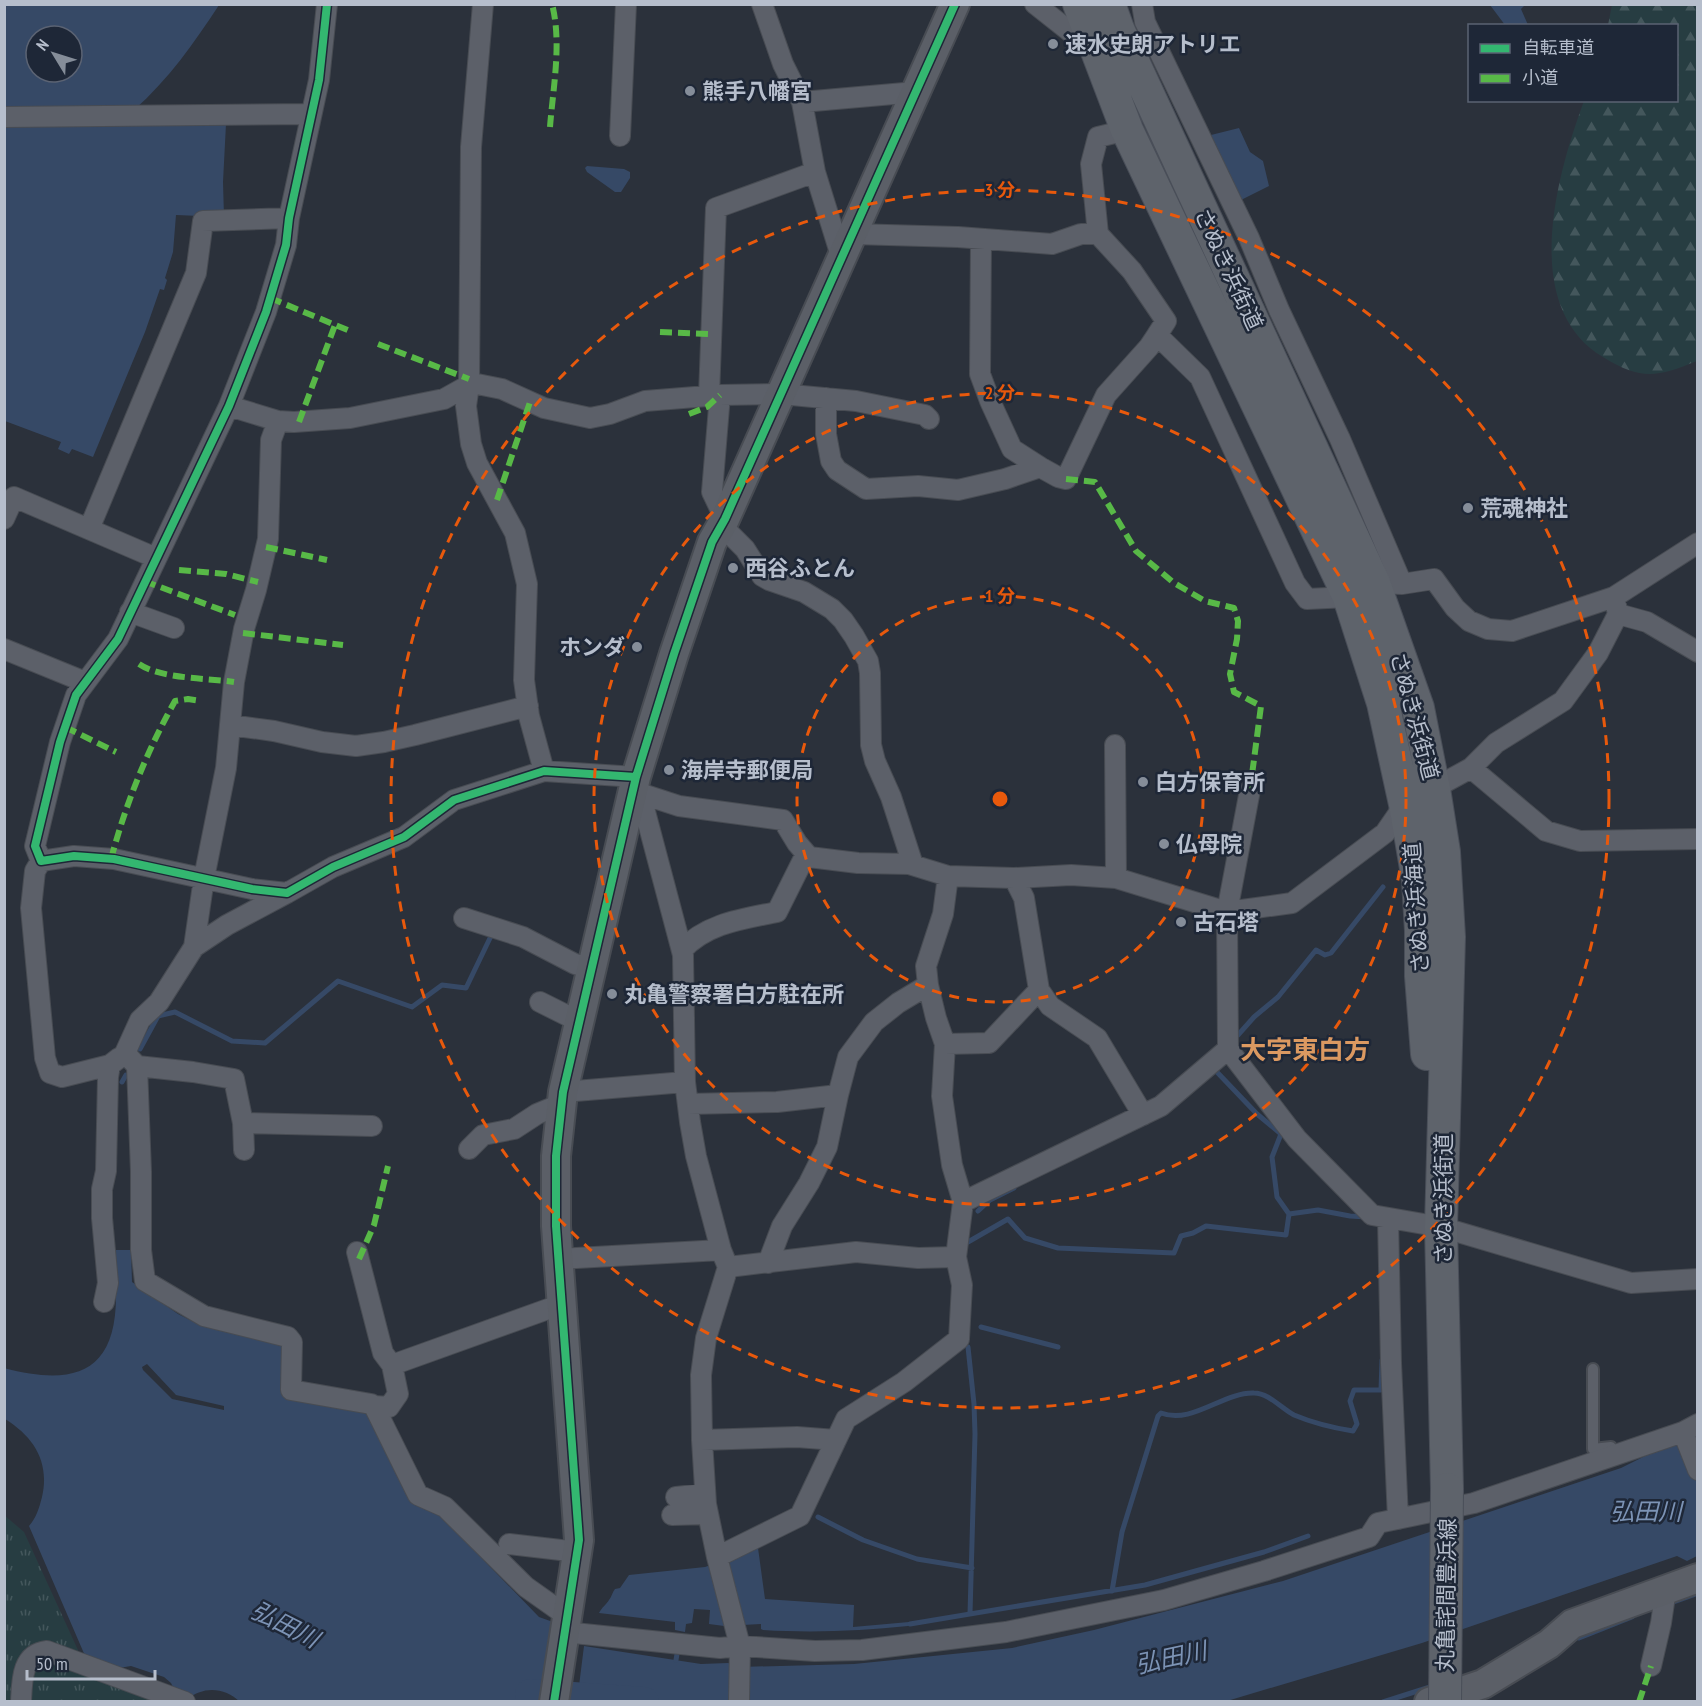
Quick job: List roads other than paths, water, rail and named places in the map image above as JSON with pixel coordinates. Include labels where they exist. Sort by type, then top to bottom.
[{"type":"main road","name":"さぬき浜街道","points":[[1079,4],[1127,130],[1375,588]]},
{"type":"main road","name":"さぬき浜街道","points":[[1109,4],[1118,29],[1375,588],[1418,708],[1444,852],[1449,937],[1441,1227],[1448,1489]]},
{"type":"main road","name":"さぬき浜海道","points":[[1375,588],[1383,703],[1405,804],[1418,880],[1421,976],[1441,1227]]},
{"type":"main road","name":"丸亀詫間豊浜線","points":[[1445,1701],[1448,1489]]},
{"type":"street","points":[[41,861],[35,846],[38,825],[60,742],[76,695],[118,639],[229,406],[266,312],[286,245],[289,218],[319,80],[327,4]]},
{"type":"street","points":[[483,4],[471,147],[469,385],[466,406],[471,444],[477,463],[515,533],[527,584],[524,680],[544,771]]},
{"type":"street","points":[[620,136],[626,4]]},
{"type":"street","points":[[762,4],[783,64],[802,102],[815,172],[848,246]]},
{"type":"street","points":[[554,1701],[579,1540],[556,1226],[556,1156],[562,1098],[635,784],[674,654],[712,542],[956,4]]},
{"type":"street","points":[[1035,4],[1083,42],[1096,46]]},
{"type":"street","points":[[1142,4],[1145,22],[1249,238],[1279,310],[1340,439],[1375,588]]},
{"type":"street","points":[[802,102],[916,92]]},
{"type":"street","points":[[4,117],[311,114]]},
{"type":"street","points":[[981,239],[980,374],[1012,449],[1058,477],[1066,479],[1106,395],[1149,347],[1166,321],[1132,271],[1098,234],[1091,164],[1098,137],[1127,130]]},
{"type":"street","points":[[815,172],[716,208],[712,492],[723,522],[745,549],[762,576],[804,592],[832,609],[843,620],[868,661],[872,746],[875,761],[891,797],[913,865]]},
{"type":"street","points":[[89,529],[196,273],[203,221],[289,218]]},
{"type":"street","points":[[848,246],[981,239],[1052,244],[1082,234],[1098,234]]},
{"type":"street","points":[[1157,334],[1200,377],[1295,583],[1307,599],[1434,579],[1455,608],[1469,621],[1488,629],[1512,631],[1616,606],[1698,543]]},
{"type":"street","points":[[229,406],[278,421],[350,418],[444,399],[469,385],[477,384],[502,389],[544,408],[590,418],[610,414],[645,401],[781,394],[906,410],[925,415],[929,419]]},
{"type":"street","points":[[826,398],[826,435],[831,461],[837,470],[866,489],[918,486],[958,490],[1005,480],[1040,467]]},
{"type":"street","points":[[194,947],[204,878],[226,768],[233,686],[243,633],[268,539],[271,440],[278,421]]},
{"type":"street","points":[[4,519],[14,497],[156,558]]},
{"type":"street","points":[[1616,606],[1698,652]]},
{"type":"street","points":[[357,1252],[382,1353],[392,1365],[398,1394],[389,1407],[291,1390],[292,1342],[288,1337],[204,1316],[145,1281],[141,1250],[141,1172],[131,1060],[140,1020],[159,1002],[194,947],[227,925],[333,867],[404,837],[454,800],[544,771],[635,784],[679,806],[783,820],[809,857],[858,863],[913,865],[948,876],[1014,878],[1071,875],[1116,878],[1227,912],[1292,903],[1385,833],[1405,804],[1471,768],[1496,743],[1563,701],[1599,653],[1616,606]]},
{"type":"street","points":[[130,612],[174,628]]},
{"type":"street","points":[[4,649],[85,682]]},
{"type":"street","points":[[230,725],[274,730],[322,742],[356,746],[415,735],[528,706]]},
{"type":"street","points":[[1115,746],[1116,878]]},
{"type":"street","points":[[1471,768],[1546,831],[1580,841],[1698,839]]},
{"type":"street","points":[[635,784],[643,804],[682,950],[685,1082],[688,1104],[696,1155],[725,1259],[706,1338],[701,1375],[702,1440],[708,1514],[740,1646],[739,1701]]},
{"type":"street","points":[[1250,790],[1227,912],[1228,1048],[1297,1139],[1372,1215],[1441,1227],[1631,1283],[1698,1280]]},
{"type":"street","points":[[682,950],[697,936],[717,926],[777,912],[806,854]]},
{"type":"street","points":[[41,861],[74,856],[114,859],[252,889],[287,893]]},
{"type":"street","points":[[41,861],[35,872],[31,908],[45,1058],[50,1073],[62,1077],[131,1060],[234,1079],[243,1124],[244,1150]]},
{"type":"street","points":[[717,1557],[800,1516],[846,1419],[904,1382],[959,1339],[962,1285],[956,1257],[963,1202],[952,1165],[942,1096],[945,1044],[936,1018],[926,966],[943,914],[948,876]]},
{"type":"street","points":[[1014,878],[1024,898],[1040,990],[1050,1006],[1097,1038],[1143,1115]]},
{"type":"street","points":[[464,918],[523,937],[575,964],[592,968]]},
{"type":"street","points":[[768,1263],[782,1226],[809,1184],[827,1148],[848,1058],[874,1022],[898,1003],[928,985]]},
{"type":"street","points":[[945,1044],[989,1042],[1040,990]]},
{"type":"street","points":[[540,1002],[580,1022]]},
{"type":"street","points":[[963,1202],[1161,1106],[1228,1048]]},
{"type":"street","points":[[104,1302],[108,1282],[102,1189],[106,1171],[110,1065]]},
{"type":"street","points":[[469,1149],[483,1135],[514,1129],[562,1098],[685,1082]]},
{"type":"street","points":[[688,1104],[777,1102],[838,1095]]},
{"type":"street","points":[[243,1124],[372,1126]]},
{"type":"street","points":[[1388,1218],[1391,1363],[1398,1519]]},
{"type":"street","points":[[558,1258],[725,1259],[768,1263],[856,1252],[918,1258],[956,1257]]},
{"type":"street","points":[[392,1365],[562,1304]]},
{"type":"street","points":[[374,1406],[418,1495],[445,1507],[566,1624],[679,1644],[720,1648],[740,1646],[815,1651],[862,1650],[1006,1632],[1164,1600],[1369,1537],[1378,1523],[1474,1503],[1615,1455],[1689,1433],[1698,1470]]},
{"type":"street","points":[[702,1440],[797,1437],[836,1440]]},
{"type":"street","points":[[705,1494],[674,1506],[708,1514]]},
{"type":"street","points":[[509,1544],[578,1552]]},
{"type":"street","points":[[1429,1701],[1483,1684],[1549,1644],[1572,1624],[1664,1600],[1698,1578]]},
{"type":"street","points":[[1651,1666],[1664,1600]]},
{"type":"street","points":[[21,1701],[24,1667],[39,1652],[46,1651],[185,1701]]},
{"type":"lane","points":[[1593,1369],[1593,1449],[1611,1447],[1615,1455]]},
{"type":"water","points":[[4,5],[219,5],[159,86],[134,110],[5,111]]},
{"type":"water","points":[[1490,5],[1525,5],[1521,9],[1528,24],[1504,24]]},
{"type":"water","points":[[4,118],[226,124],[224,217],[176,215],[173,252],[164,290],[160,289],[145,332],[93,457],[72,449],[69,454],[58,449],[61,442],[5,421]]},
{"type":"water","points":[[1239,128],[1250,152],[1263,161],[1269,186],[1241,200],[1211,135]]},
{"type":"water","points":[[587,166],[624,169],[630,172],[630,178],[621,192],[615,192],[587,172],[585,168]]},
{"type":"water","points":[[114,1250],[131,1250],[132,1282],[178,1314],[202,1326],[283,1342],[286,1392],[363,1409],[438,1513],[539,1617],[553,1622],[541,1701],[240,1702],[228,1693],[214,1690],[200,1692],[187,1700],[175,1691],[164,1677],[131,1666],[119,1668],[89,1665],[29,1526],[41,1501],[44,1473],[32,1442],[5,1419],[4,1368],[28,1373],[69,1374],[85,1368],[98,1358],[108,1343],[114,1323]],"holes":[[[147,1364],[176,1395],[224,1406],[224,1410],[172,1399],[142,1367]]]},
{"type":"water","name":"弘田川","points":[[1679,1435],[1697,1440],[1697,1556],[1687,1561],[1677,1556],[1422,1643],[1227,1701],[577,1702],[584,1646],[701,1664],[728,1663],[740,1667],[854,1664],[1012,1648],[1094,1630],[1283,1581],[1621,1468]]},
{"type":"water","points":[[758,1548],[765,1599],[854,1605],[853,1627],[909,1622],[910,1624],[890,1628],[836,1631],[763,1630],[761,1624],[724,1626],[709,1624],[710,1610],[694,1609],[692,1623],[686,1624],[685,1632],[675,1630],[675,1622],[599,1613],[615,1589],[620,1588],[629,1575],[705,1567]]},
{"type":"waterway","points":[[1238,1035],[1254,1017],[1278,997],[1316,950],[1325,955],[1331,953],[1383,887]]},
{"type":"waterway","points":[[140,1049],[158,1016],[175,1012],[232,1041],[265,1043],[338,981],[412,1007],[442,985],[466,988],[491,936]]},
{"type":"waterway","points":[[1211,1074],[1215,1070],[1257,1114],[1281,1134],[1272,1157],[1277,1197],[1289,1214]]},
{"type":"waterway","points":[[122,1082],[126,1075]]},
{"type":"waterway","points":[[978,1211],[990,1200],[1014,1188]]},
{"type":"waterway","points":[[968,1242],[1008,1219],[1025,1238],[1058,1248],[1174,1253],[1181,1236],[1206,1226],[1286,1235],[1289,1214],[1318,1210],[1367,1217]]},
{"type":"waterway","points":[[981,1327],[1058,1347]]},
{"type":"waterway","points":[[968,1347],[975,1434],[970,1614]]},
{"type":"waterway","points":[[1112,1591],[1122,1532],[1158,1416],[1161,1413],[1173,1416],[1184,1415],[1231,1397],[1254,1393],[1265,1396],[1301,1418],[1353,1431],[1357,1424],[1350,1401],[1354,1390],[1381,1390],[1382,1360]]},
{"type":"waterway","points":[[818,1517],[863,1540],[917,1559],[972,1568]]},
{"type":"waterway","points":[[910,1624],[1145,1585],[1264,1552],[1308,1536]]},
{"type":"waterway","points":[[1668,1604],[1696,1594]]},
{"type":"waterway","points":[[1579,1638],[1632,1617]]},
{"type":"waterway","points":[[676,1660],[678,1648]]},
{"type":"waterway","points":[[1383,1702],[1430,1687]]},
{"type":"waterway","name":"弘田川","points":[[530,1694],[644,1702]]},
{"type":"place","name":"速水史朗アトリエ","points":[[1053,44]]},
{"type":"place","name":"熊手八幡宮","points":[[690,91]]},
{"type":"place","name":"荒魂神社","points":[[1468,508]]},
{"type":"place","name":"西谷ふとん","points":[[733,568]]},
{"type":"place","name":"ホンダ","points":[[637,647]]},
{"type":"place","name":"海岸寺郵便局","points":[[669,770]]},
{"type":"place","name":"白方保育所","points":[[1143,782]]},
{"type":"place","name":"仏母院","points":[[1164,844]]},
{"type":"place","name":"古石塔","points":[[1181,922]]},
{"type":"place","name":"丸亀警察署白方駐在所","points":[[612,994]]},
{"type":"district","name":"大字東白方","points":[[1305,1050]]}]
